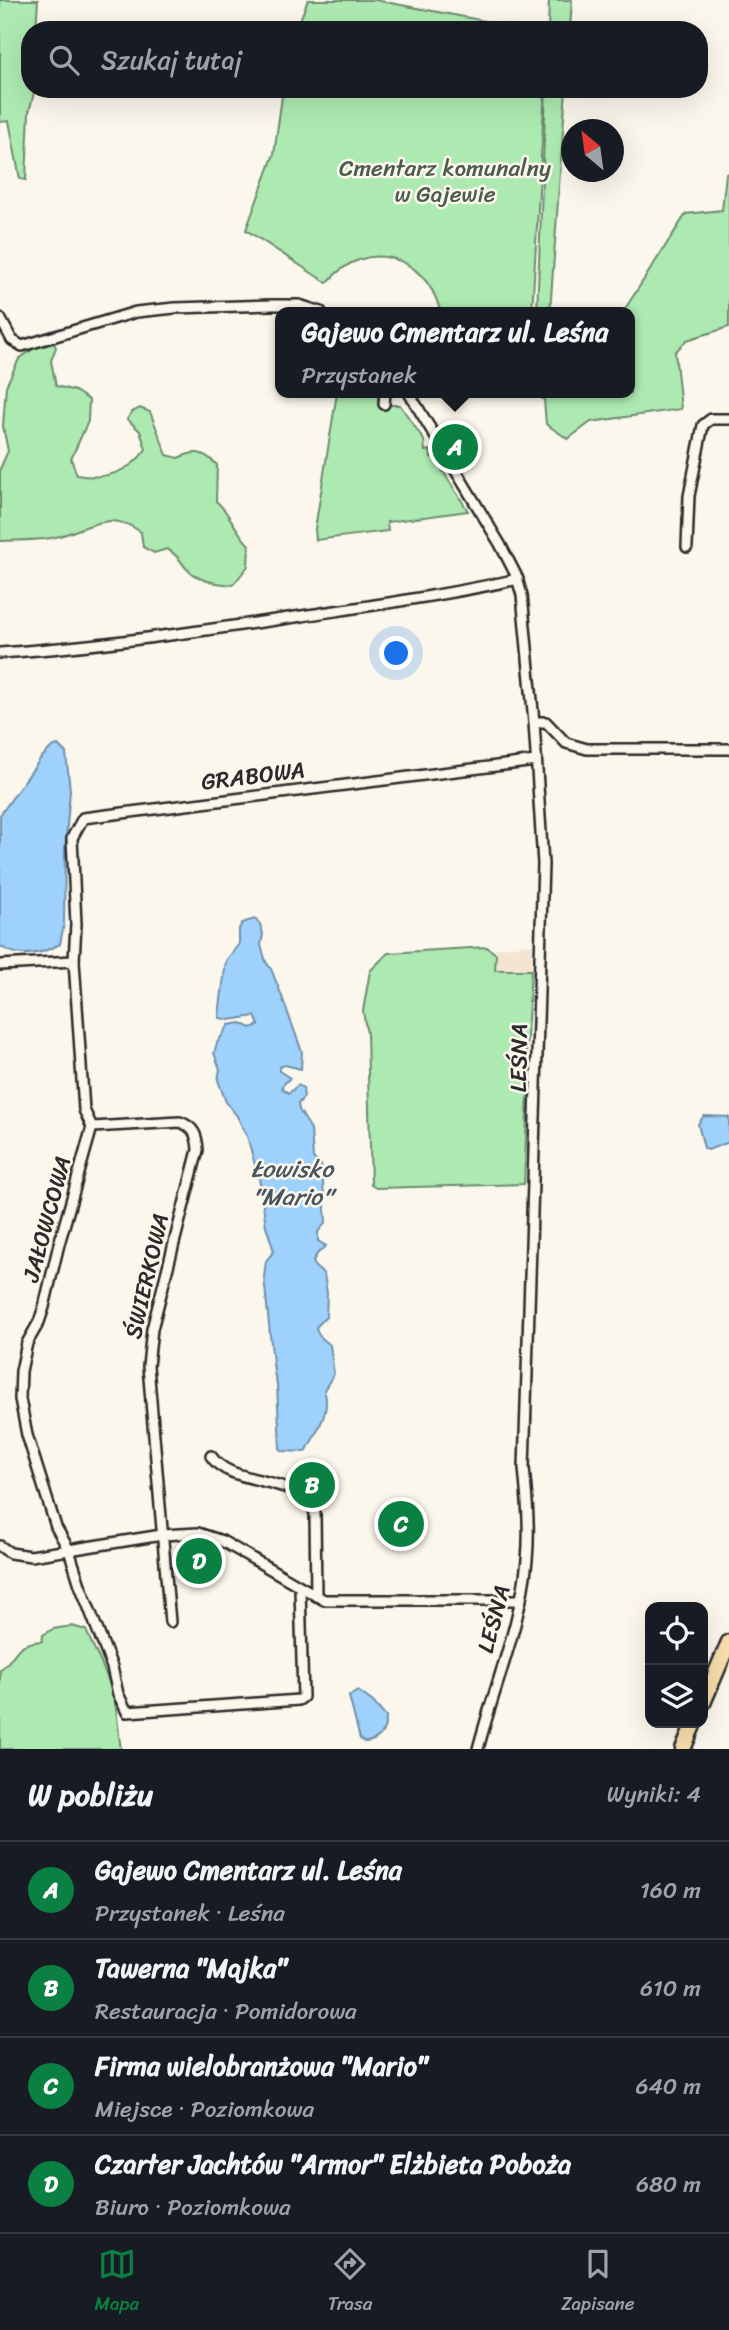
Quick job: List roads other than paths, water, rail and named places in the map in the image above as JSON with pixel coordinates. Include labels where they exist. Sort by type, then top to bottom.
[{"type":"main road","points":[[708,1691],[729,1642]]},
{"type":"main road","points":[[683,1749],[692,1728]]},
{"type":"street","points":[[0,318],[12,340],[23,346],[136,312],[175,308],[305,307]]},
{"type":"street","points":[[384,404],[385,398]]},
{"type":"street","name":"LEŚNA","points":[[412,398],[518,579],[522,595],[534,722],[543,864],[524,1468],[528,1535],[521,1600],[478,1749]]},
{"type":"street","points":[[687,547],[689,496],[704,425],[711,419],[729,419]]},
{"type":"street","points":[[0,653],[57,649],[218,629],[465,591],[518,579]]},
{"type":"street","points":[[534,722],[546,722],[566,743],[587,749],[729,749]]},
{"type":"street","name":"GRABOWA","points":[[76,925],[72,838],[83,818],[537,761]]},
{"type":"street","name":"JAŁOWCOWA","points":[[76,925],[74,961],[85,1110],[92,1127],[44,1307],[27,1343],[21,1371],[20,1399],[27,1435],[56,1527],[69,1550],[112,1667],[118,1694],[127,1712],[299,1700],[303,1697],[300,1588]]},
{"type":"street","points":[[0,965],[74,961]]},
{"type":"street","name":"ŚWIERKOWA","points":[[92,1127],[180,1122],[189,1125],[198,1140],[198,1150],[149,1349],[149,1385],[170,1622]]},
{"type":"street","points":[[212,1456],[222,1467],[294,1491],[313,1506],[316,1596]]},
{"type":"street","points":[[0,1546],[20,1556],[162,1535],[206,1535],[300,1588],[336,1601],[521,1600]]},
{"type":"water","points":[[58,745],[66,753],[70,790],[65,850],[64,924],[60,944],[37,953],[15,953],[0,946],[0,815],[41,758]]},
{"type":"water","name":"Łowisko \"Mario\"","points":[[255,919],[263,934],[261,945],[266,962],[302,1052],[301,1069],[285,1065],[279,1067],[279,1071],[290,1078],[282,1086],[283,1090],[289,1093],[298,1085],[303,1088],[304,1097],[298,1104],[299,1110],[311,1129],[313,1158],[321,1165],[322,1170],[326,1222],[318,1232],[318,1241],[326,1246],[313,1261],[315,1267],[324,1274],[327,1293],[326,1317],[316,1327],[319,1336],[330,1345],[334,1374],[324,1390],[326,1406],[322,1421],[306,1452],[282,1451],[280,1448],[277,1385],[264,1277],[266,1261],[274,1251],[247,1136],[226,1102],[218,1080],[220,1069],[214,1053],[229,1025],[241,1023],[251,1028],[259,1025],[255,1016],[229,1020],[220,1018],[219,1015],[226,961],[239,944],[239,929],[242,923]]},
{"type":"water","points":[[704,1116],[729,1117],[729,1142],[708,1150],[704,1148],[698,1124]]},
{"type":"water","points":[[358,1691],[373,1702],[386,1717],[385,1727],[380,1735],[369,1742],[360,1739],[349,1696]]},
{"type":"place","name":"Gajewo Cmentarz ul. Leśna","points":[[455,447]]},
{"type":"place","name":"Tawerna \"Majka\"","points":[[312,1485]]},
{"type":"place","name":"Firma wielobranżowa \"Mario\"","points":[[401,1524]]},
{"type":"place","name":"Czarter Jachtów \"Armor\" Elżbieta Poboża","points":[[199,1561]]},
{"type":"park label","name":"Cmentarz komunalny w Gajewie","points":[[445,181]]}]
